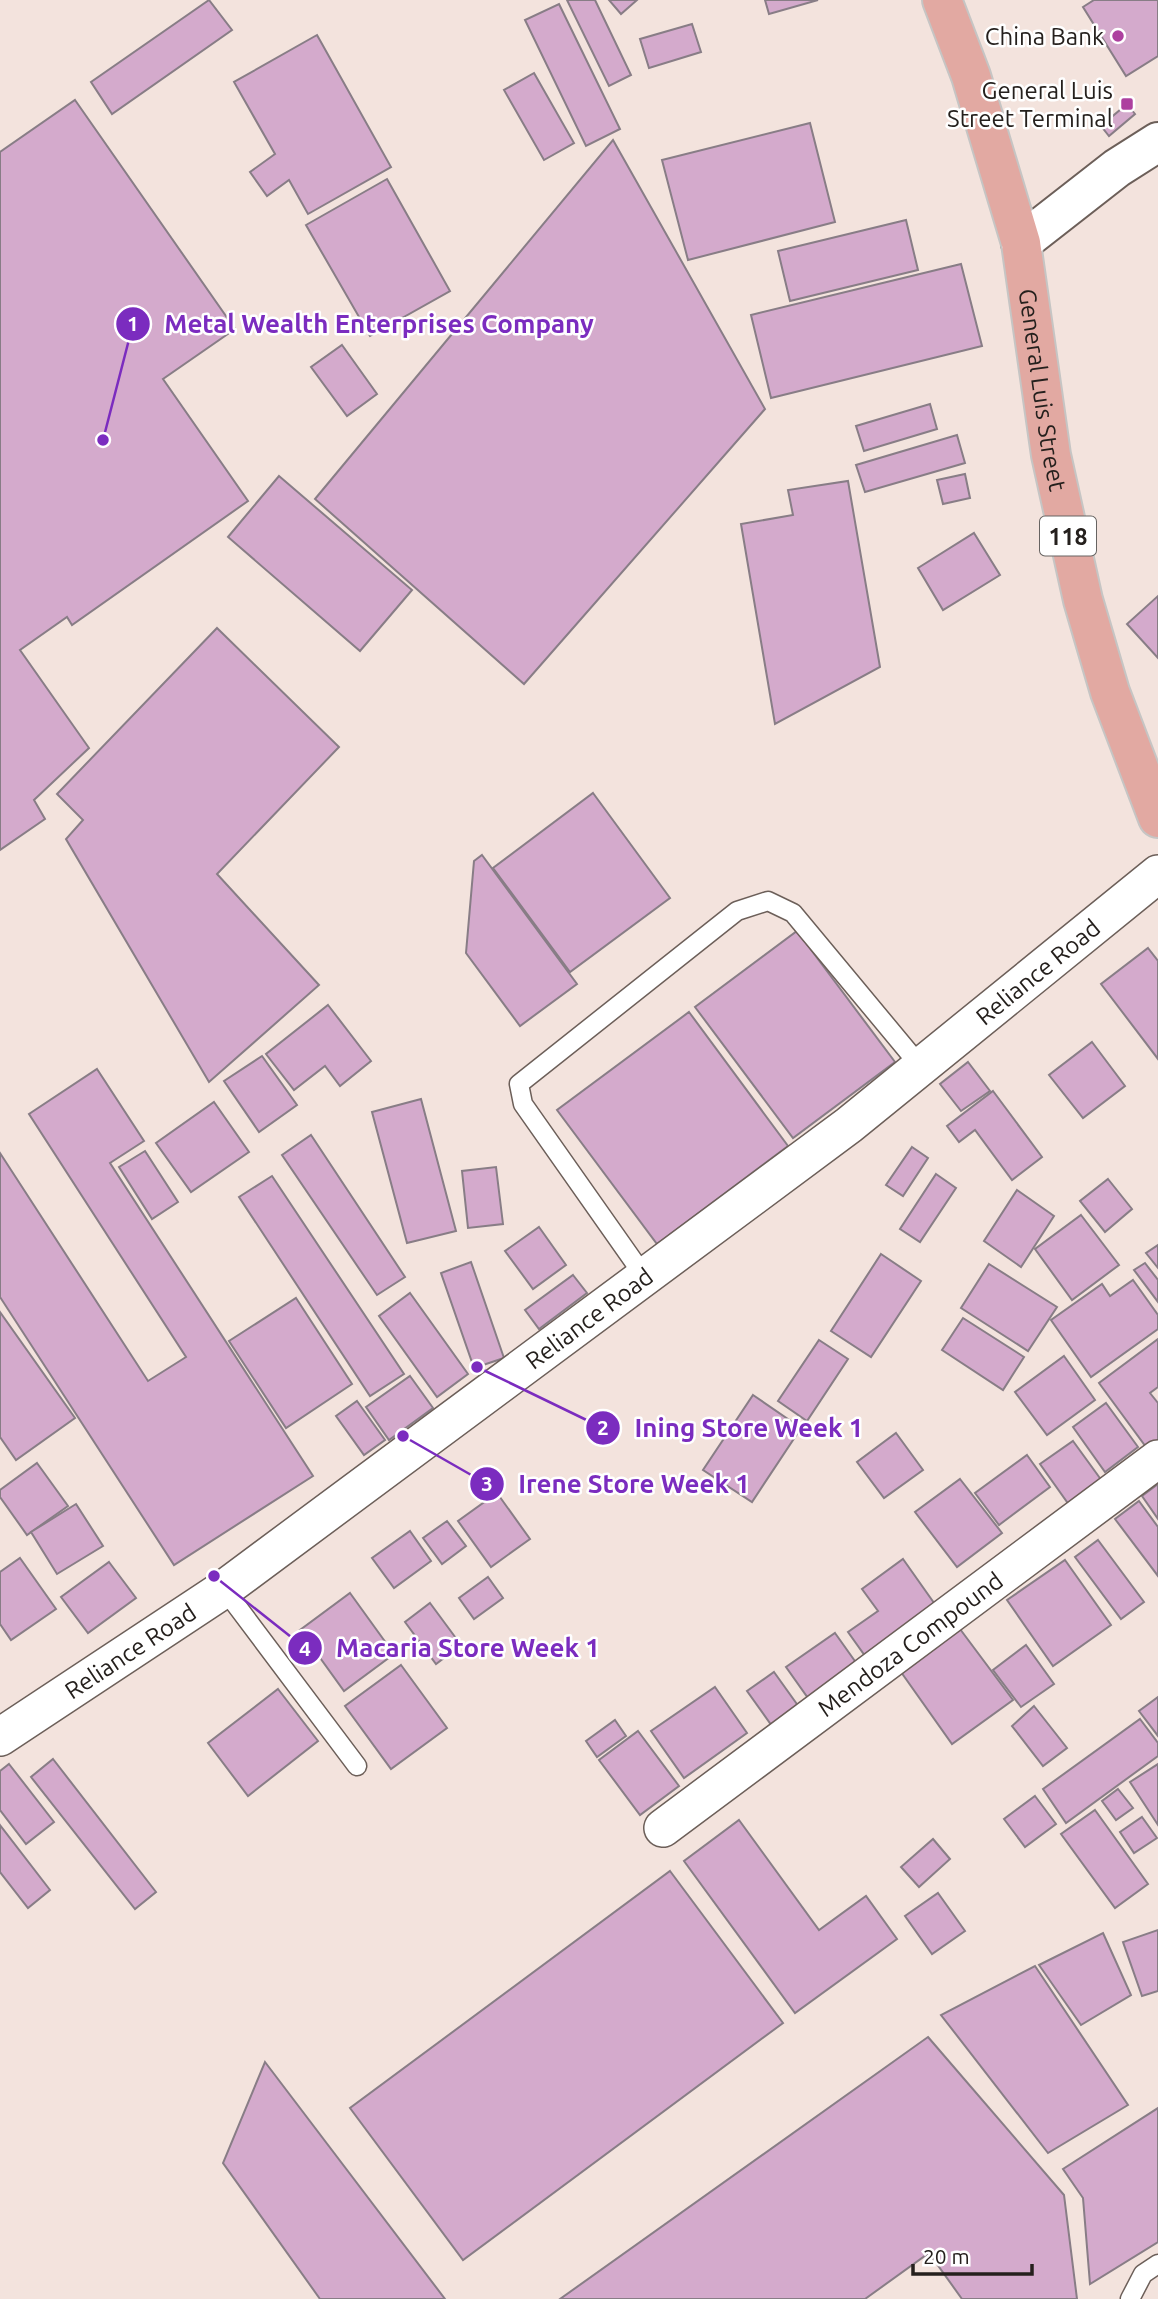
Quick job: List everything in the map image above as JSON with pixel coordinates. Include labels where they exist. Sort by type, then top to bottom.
[{"type":"main road","name":"General Luis Street","points":[[942,0],[971,76],[1021,243],[1051,456],[1080,588],[1110,692],[1158,818]]},
{"type":"main road","points":[[1021,243],[1117,168],[1158,142]]},
{"type":"street","name":"Reliance Road","points":[[0,1737],[224,1589],[849,1125],[1158,874]]},
{"type":"street","name":"Mendoza Compound","points":[[663,1828],[1158,1459]]},
{"type":"lane","points":[[644,1276],[523,1104],[519,1084],[737,911],[768,901],[793,913],[921,1067]]},
{"type":"lane","points":[[224,1589],[357,1766]]},
{"type":"lane","points":[[1130,2299],[1143,2274],[1158,2264]]},
{"type":"building","points":[[209,0],[232,30],[112,114],[91,82]]},
{"type":"building","points":[[567,0],[595,0],[631,75],[609,86]]},
{"type":"building","points":[[609,0],[637,0],[621,14]]},
{"type":"building","points":[[765,0],[818,0],[769,14]]},
{"type":"building","points":[[1094,0],[1158,0],[1158,56],[1126,76],[1083,7]]},
{"type":"building","points":[[559,4],[620,129],[586,146],[525,20]]},
{"type":"building","points":[[692,24],[701,52],[649,68],[640,39]]},
{"type":"building","points":[[317,35],[391,167],[308,214],[289,180],[267,196],[250,172],[275,154],[234,82]]},
{"type":"building","points":[[534,73],[574,143],[544,160],[504,90]]},
{"type":"building","points":[[75,100],[235,329],[163,379],[248,501],[72,625],[67,617],[20,650],[89,748],[34,800],[45,819],[0,850],[0,152]]},
{"type":"building","points":[[1127,104],[1135,114],[1109,136],[1101,126]]},
{"type":"building","points":[[810,123],[835,222],[688,260],[662,160]]},
{"type":"building","points":[[613,140],[765,409],[524,684],[315,499]]},
{"type":"building","points":[[387,179],[450,291],[370,336],[306,225]]},
{"type":"building","points":[[906,220],[918,270],[790,301],[778,251]]},
{"type":"building","points":[[961,264],[982,346],[771,398],[751,315]]},
{"type":"building","points":[[342,345],[377,394],[347,416],[311,367]]},
{"type":"building","points":[[930,404],[937,429],[864,451],[856,426]]},
{"type":"building","points":[[957,435],[965,463],[865,492],[856,465]]},
{"type":"building","points":[[965,474],[970,498],[943,504],[937,480]]},
{"type":"building","points":[[279,476],[412,590],[360,651],[228,537]]},
{"type":"building","points":[[848,481],[880,667],[775,724],[741,524],[793,515],[788,490]]},
{"type":"building","points":[[974,533],[1000,575],[943,610],[918,568]]},
{"type":"building","points":[[1158,596],[1158,658],[1127,624]]},
{"type":"building","points":[[217,628],[339,747],[217,874],[319,985],[209,1082],[66,839],[83,820],[57,794]]},
{"type":"building","points":[[593,793],[670,898],[570,972],[493,868]]},
{"type":"building","points":[[482,855],[577,984],[520,1026],[466,953],[474,861]]},
{"type":"building","points":[[797,931],[895,1062],[793,1138],[695,1007]]},
{"type":"building","points":[[1148,948],[1158,961],[1158,1059],[1101,984]]},
{"type":"building","points":[[328,1005],[371,1061],[340,1086],[325,1066],[294,1090],[266,1054]]},
{"type":"building","points":[[689,1012],[788,1146],[657,1244],[557,1110]]},
{"type":"building","points":[[1092,1042],[1125,1086],[1083,1118],[1049,1075]]},
{"type":"building","points":[[262,1056],[297,1105],[259,1132],[224,1081]]},
{"type":"building","points":[[968,1062],[990,1091],[961,1111],[940,1084]]},
{"type":"building","points":[[97,1069],[144,1141],[110,1163],[313,1476],[174,1565],[0,1297],[0,1153],[148,1381],[186,1357],[29,1114]]},
{"type":"building","points":[[993,1091],[1042,1157],[1012,1180],[975,1130],[959,1142],[947,1126]]},
{"type":"building","points":[[421,1099],[456,1231],[407,1243],[372,1112]]},
{"type":"building","points":[[214,1102],[249,1152],[191,1192],[156,1143]]},
{"type":"building","points":[[311,1135],[405,1277],[377,1295],[282,1155]]},
{"type":"building","points":[[912,1147],[928,1158],[903,1196],[886,1185]]},
{"type":"building","points":[[145,1151],[178,1202],[152,1219],[119,1167]]},
{"type":"building","points":[[496,1167],[503,1224],[468,1228],[462,1171]]},
{"type":"building","points":[[936,1174],[956,1188],[920,1242],[900,1229]]},
{"type":"building","points":[[272,1176],[404,1374],[370,1396],[239,1197]]},
{"type":"building","points":[[1108,1179],[1132,1209],[1105,1232],[1080,1201]]},
{"type":"building","points":[[1017,1190],[1054,1216],[1021,1267],[984,1241]]},
{"type":"building","points":[[1081,1215],[1119,1265],[1072,1300],[1035,1249]]},
{"type":"building","points":[[539,1227],[566,1265],[533,1289],[505,1251]]},
{"type":"building","points":[[1158,1245],[1158,1268],[1146,1253]]},
{"type":"building","points":[[881,1254],[921,1281],[871,1357],[831,1331]]},
{"type":"building","points":[[471,1262],[504,1358],[474,1368],[441,1273]]},
{"type":"building","points":[[1145,1263],[1158,1280],[1158,1302],[1134,1270]]},
{"type":"building","points":[[989,1264],[1057,1307],[1028,1351],[961,1308]]},
{"type":"building","points":[[573,1275],[587,1293],[539,1329],[525,1310]]},
{"type":"building","points":[[1133,1280],[1158,1315],[1158,1329],[1091,1377],[1051,1320],[1102,1284],[1110,1296]]},
{"type":"building","points":[[410,1293],[468,1374],[437,1397],[379,1316]]},
{"type":"building","points":[[296,1298],[352,1384],[286,1428],[229,1341]]},
{"type":"building","points":[[0,1312],[75,1418],[16,1460],[0,1437]]},
{"type":"building","points":[[963,1318],[1024,1357],[1003,1390],[942,1350]]},
{"type":"building","points":[[1158,1339],[1158,1387],[1150,1393],[1158,1403],[1158,1444],[1149,1451],[1099,1383]]},
{"type":"building","points":[[819,1340],[848,1359],[807,1421],[778,1401]]},
{"type":"building","points":[[1064,1356],[1095,1400],[1047,1435],[1015,1392]]},
{"type":"building","points":[[410,1376],[433,1408],[389,1440],[366,1407]]},
{"type":"building","points":[[753,1395],[801,1428],[752,1502],[703,1470]]},
{"type":"building","points":[[357,1401],[385,1440],[364,1455],[336,1416]]},
{"type":"building","points":[[1106,1403],[1138,1447],[1105,1472],[1073,1427]]},
{"type":"building","points":[[896,1433],[923,1470],[884,1498],[857,1462]]},
{"type":"building","points":[[1073,1441],[1110,1492],[1077,1516],[1040,1464]]},
{"type":"building","points":[[1027,1455],[1050,1487],[999,1525],[975,1493]]},
{"type":"building","points":[[37,1463],[68,1506],[27,1535],[0,1497],[0,1490]]},
{"type":"building","points":[[960,1479],[1002,1533],[957,1567],[915,1512]]},
{"type":"building","points":[[1158,1484],[1158,1519],[1142,1496]]},
{"type":"building","points":[[497,1493],[530,1539],[491,1567],[458,1521]]},
{"type":"building","points":[[1139,1501],[1158,1527],[1158,1576],[1115,1519]]},
{"type":"building","points":[[76,1504],[103,1546],[57,1574],[31,1532]]},
{"type":"building","points":[[447,1521],[466,1546],[442,1564],[423,1538]]},
{"type":"building","points":[[410,1531],[431,1561],[394,1588],[372,1558]]},
{"type":"building","points":[[1098,1540],[1144,1602],[1121,1619],[1075,1557]]},
{"type":"building","points":[[20,1558],[56,1609],[11,1640],[0,1624],[0,1572]]},
{"type":"building","points":[[903,1559],[939,1610],[868,1660],[848,1632],[878,1611],[862,1589]]},
{"type":"building","points":[[1065,1560],[1111,1625],[1053,1666],[1007,1600]]},
{"type":"building","points":[[109,1562],[136,1598],[88,1633],[61,1597]]},
{"type":"building","points":[[488,1577],[503,1598],[474,1619],[459,1598]]},
{"type":"building","points":[[350,1593],[394,1654],[344,1691],[300,1630]]},
{"type":"building","points":[[430,1603],[461,1645],[436,1664],[405,1622]]},
{"type":"building","points":[[960,1629],[1013,1700],[952,1744],[901,1672]]},
{"type":"building","points":[[835,1633],[857,1664],[808,1698],[786,1667]]},
{"type":"building","points":[[1026,1645],[1054,1684],[1021,1707],[993,1670]]},
{"type":"building","points":[[401,1665],[447,1728],[391,1769],[345,1706]]},
{"type":"building","points":[[774,1672],[799,1707],[772,1726],[747,1691]]},
{"type":"building","points":[[715,1687],[747,1733],[684,1778],[651,1731]]},
{"type":"building","points":[[278,1689],[318,1741],[248,1796],[208,1743]]},
{"type":"building","points":[[1158,1697],[1158,1736],[1139,1711]]},
{"type":"building","points":[[1034,1706],[1067,1748],[1043,1766],[1012,1726]]},
{"type":"building","points":[[1140,1719],[1158,1743],[1158,1756],[1066,1823],[1043,1789]]},
{"type":"building","points":[[615,1720],[626,1736],[597,1757],[586,1741]]},
{"type":"building","points":[[638,1731],[679,1786],[640,1815],[599,1760]]},
{"type":"building","points":[[53,1759],[156,1892],[135,1909],[31,1777]]},
{"type":"building","points":[[9,1764],[54,1822],[26,1844],[0,1810],[0,1771]]},
{"type":"building","points":[[1158,1764],[1158,1825],[1130,1782]]},
{"type":"building","points":[[1118,1789],[1133,1808],[1116,1820],[1102,1801]]},
{"type":"building","points":[[1035,1796],[1056,1824],[1025,1847],[1004,1819]]},
{"type":"building","points":[[1095,1810],[1148,1884],[1115,1908],[1061,1834]]},
{"type":"building","points":[[1142,1817],[1157,1838],[1134,1853],[1120,1832]]},
{"type":"building","points":[[739,1820],[819,1930],[866,1896],[897,1939],[795,2013],[684,1861]]},
{"type":"building","points":[[0,1825],[50,1890],[28,1908],[0,1872]]},
{"type":"building","points":[[933,1839],[950,1859],[919,1887],[901,1867]]},
{"type":"building","points":[[670,1871],[783,2023],[463,2260],[350,2108]]},
{"type":"building","points":[[938,1893],[965,1931],[932,1954],[905,1916]]},
{"type":"building","points":[[1158,1930],[1158,1991],[1142,1996],[1123,1942]]},
{"type":"building","points":[[1103,1933],[1131,1995],[1081,2025],[1039,1965]]},
{"type":"building","points":[[1035,1966],[1128,2105],[1048,2153],[941,2015]]},
{"type":"building","points":[[928,2037],[1064,2195],[1077,2299],[962,2299],[929,2253],[865,2299],[560,2299]]},
{"type":"building","points":[[265,2062],[445,2299],[320,2299],[223,2163]]},
{"type":"building","points":[[1158,2108],[1158,2242],[1090,2284],[1083,2198],[1063,2169]]},
{"type":"place","name":"China Bank","points":[[1118,36]]},
{"type":"place","name":"General Luis Street Terminal","points":[[1127,104]]},
{"type":"place","name":"Metal Wealth Enterprises Company","points":[[103,440]]},
{"type":"place","name":"Ining Store Week 1","points":[[477,1367]]},
{"type":"place","name":"Irene Store Week 1","points":[[403,1436]]},
{"type":"place","name":"Macaria Store Week 1","points":[[214,1576]]}]
